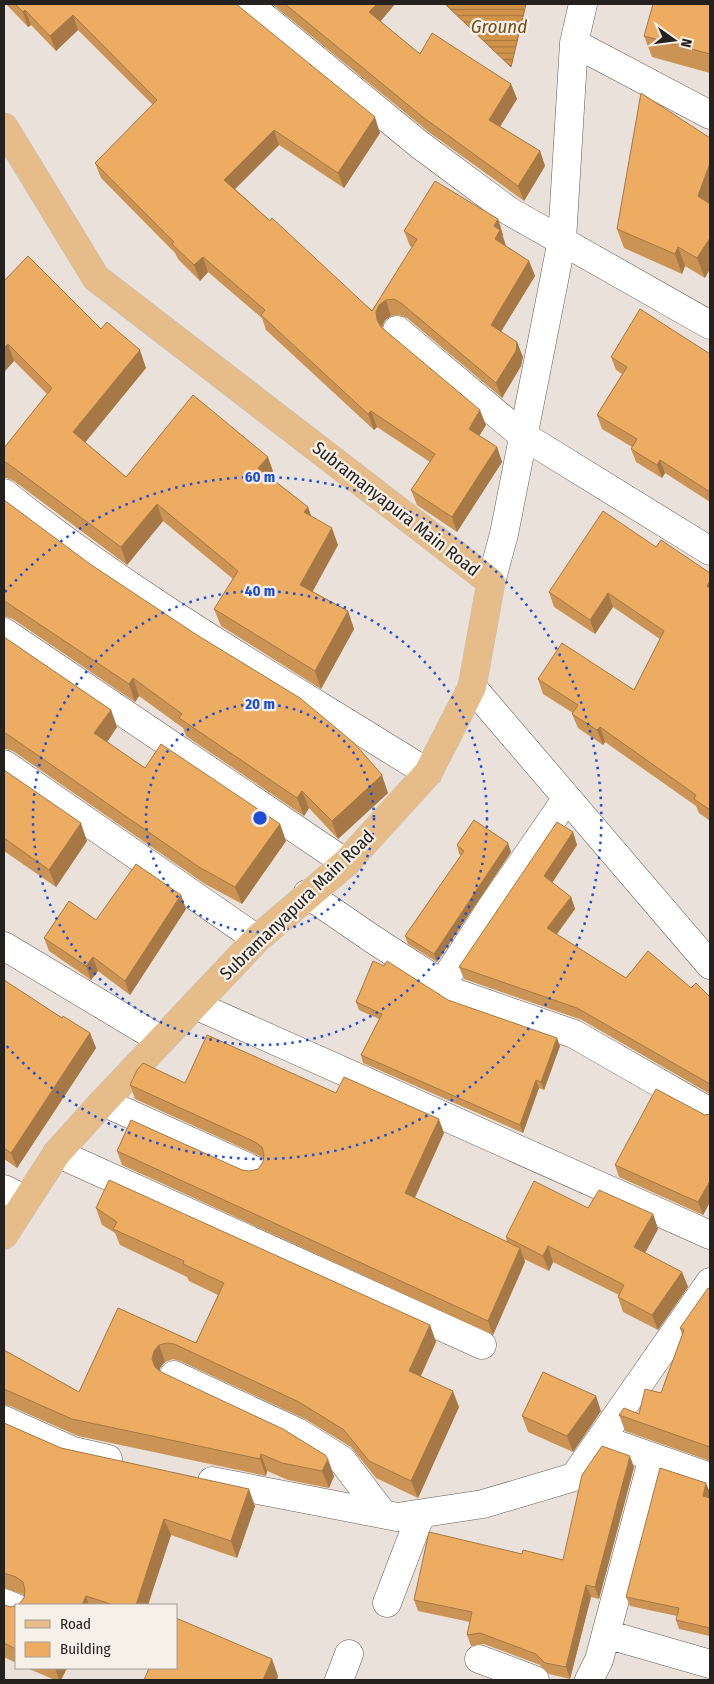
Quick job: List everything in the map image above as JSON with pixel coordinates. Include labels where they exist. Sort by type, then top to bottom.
[{"type":"main road","name":"Subramanyapura Main Road","points":[[4,127],[96,278],[491,582],[472,687],[428,773],[346,863],[307,894],[257,939],[57,1153],[15,1194],[4,1236]]},
{"type":"street","points":[[248,4],[420,145],[510,211],[710,325]]},
{"type":"street","points":[[491,582],[504,534],[522,435],[562,240],[574,43],[583,4]]},
{"type":"street","points":[[574,43],[710,115]]},
{"type":"street","points":[[397,330],[522,435],[710,552]]},
{"type":"street","points":[[4,493],[39,521],[141,593],[428,773]]},
{"type":"street","points":[[4,632],[346,863]]},
{"type":"street","points":[[472,687],[710,964]]},
{"type":"street","points":[[4,764],[257,939]]},
{"type":"street","points":[[442,984],[490,908],[567,798]]},
{"type":"street","points":[[307,894],[456,993],[574,1034],[710,1112]]},
{"type":"street","points":[[4,946],[161,1040]]},
{"type":"street","points":[[195,1005],[710,1236]]},
{"type":"street","points":[[103,1102],[254,1170]]},
{"type":"street","points":[[57,1153],[482,1345]]},
{"type":"street","points":[[187,1476],[397,1517],[483,1504],[574,1477],[710,1282]]},
{"type":"street","points":[[174,1375],[297,1432],[342,1460],[383,1514]]},
{"type":"street","points":[[4,1420],[72,1451],[130,1464]]},
{"type":"street","points":[[601,1439],[710,1477]]},
{"type":"street","points":[[589,1680],[600,1660],[653,1457]]},
{"type":"street","points":[[387,1603],[421,1514]]},
{"type":"street","points":[[606,1634],[710,1664]]},
{"type":"street","points":[[338,1680],[349,1654]]},
{"type":"street","points":[[479,1658],[535,1680]]},
{"type":"water","name":"Ground","points":[[445,4],[526,4],[511,67]]},
{"type":"building","points":[[15,4],[236,4],[375,117],[338,173],[274,130],[224,180],[270,221],[272,218],[372,311],[417,239],[404,231],[435,181],[498,219],[494,226],[500,230],[495,239],[529,261],[491,325],[517,342],[516,351],[496,383],[401,303],[394,299],[386,300],[379,305],[376,312],[377,320],[381,327],[480,410],[469,429],[497,447],[452,517],[411,490],[435,454],[371,411],[368,414],[261,315],[265,310],[203,257],[194,265],[172,244],[174,242],[95,163],[157,100],[73,15],[50,36],[25,10],[23,12]]},
{"type":"building","points":[[285,4],[377,4],[369,12],[420,54],[432,33],[511,84],[489,120],[540,151],[518,186],[424,118]]},
{"type":"building","points":[[653,4],[710,4],[710,54],[644,36]]},
{"type":"building","points":[[641,93],[710,138],[710,163],[698,196],[710,204],[710,238],[697,258],[678,247],[675,254],[617,229]]},
{"type":"building","points":[[28,256],[101,329],[107,322],[140,350],[73,432],[126,477],[193,395],[268,457],[258,468],[308,507],[304,512],[332,528],[300,585],[348,611],[315,671],[214,609],[238,571],[157,504],[121,547],[4,462],[4,448],[52,388],[8,344],[4,348],[4,281]]},
{"type":"building","points":[[640,309],[710,354],[710,492],[660,460],[657,465],[631,449],[637,439],[597,415],[627,367],[611,357]]},
{"type":"building","points":[[4,500],[90,564],[197,635],[300,698],[354,743],[382,775],[332,821],[302,791],[297,798],[179,718],[182,714],[133,678],[129,684],[4,601]]},
{"type":"building","points":[[603,511],[656,547],[661,540],[710,573],[710,581],[707,586],[710,589],[710,810],[694,799],[696,795],[600,727],[597,730],[572,714],[578,705],[538,679],[562,643],[634,690],[664,631],[608,593],[590,620],[549,592]]},
{"type":"building","points":[[4,637],[111,710],[94,733],[145,768],[161,744],[280,824],[235,887],[199,867],[4,733]]},
{"type":"building","points":[[4,770],[81,823],[49,870],[4,838]]},
{"type":"building","points":[[474,820],[508,843],[434,954],[405,936],[464,851],[457,845]]},
{"type":"building","points":[[557,822],[573,832],[544,876],[571,897],[547,928],[626,978],[648,951],[691,988],[696,983],[710,997],[710,1084],[577,1008],[459,967]]},
{"type":"building","points":[[136,864],[181,895],[125,981],[93,957],[86,966],[44,938],[69,901],[96,920]]},
{"type":"building","points":[[373,961],[384,966],[387,961],[448,1000],[557,1038],[541,1082],[536,1080],[520,1125],[361,1055],[382,1014],[356,1002]]},
{"type":"building","points":[[4,980],[62,1018],[63,1016],[90,1033],[11,1153],[4,1148]]},
{"type":"building","points":[[207,1035],[336,1093],[344,1077],[439,1119],[405,1193],[520,1248],[488,1321],[117,1151],[131,1120],[242,1170],[258,1169],[263,1162],[264,1155],[262,1147],[255,1142],[130,1085],[137,1070],[143,1063],[185,1083]]},
{"type":"building","points":[[656,1089],[705,1115],[710,1114],[710,1181],[698,1202],[615,1165]]},
{"type":"building","points":[[109,1180],[430,1325],[409,1371],[453,1391],[411,1481],[369,1461],[344,1430],[299,1402],[174,1344],[159,1345],[154,1351],[152,1359],[155,1367],[161,1372],[283,1429],[325,1455],[328,1459],[322,1471],[282,1463],[261,1454],[260,1459],[72,1419],[4,1389],[4,1350],[79,1392],[118,1308],[196,1343],[224,1283],[183,1264],[184,1261],[113,1229],[117,1222],[96,1208]]},
{"type":"building","points":[[534,1181],[588,1208],[599,1190],[653,1214],[634,1247],[682,1272],[652,1315],[618,1297],[624,1285],[548,1246],[543,1256],[506,1237]]},
{"type":"building","points":[[708,1288],[710,1289],[710,1447],[619,1415],[624,1408],[639,1414],[645,1389],[661,1393],[684,1330],[680,1328]]},
{"type":"building","points":[[543,1372],[596,1396],[567,1436],[522,1416]]},
{"type":"building","points":[[4,1423],[61,1448],[249,1489],[231,1541],[164,1519],[136,1604],[111,1604],[86,1596],[82,1604],[19,1604],[24,1598],[23,1582],[16,1577],[4,1573]]},
{"type":"building","points":[[602,1446],[630,1456],[595,1587],[586,1585],[566,1667],[545,1663],[536,1654],[480,1633],[467,1635],[472,1612],[414,1600],[429,1532],[522,1554],[523,1550],[563,1560],[582,1475]]},
{"type":"building","points":[[660,1468],[706,1483],[703,1496],[710,1498],[710,1628],[676,1620],[679,1608],[626,1597]]},
{"type":"building","points":[[4,1605],[11,1607],[15,1605],[15,1648],[4,1643]]},
{"type":"building","points":[[178,1619],[272,1659],[263,1680],[144,1680],[149,1669],[178,1669]]}]
